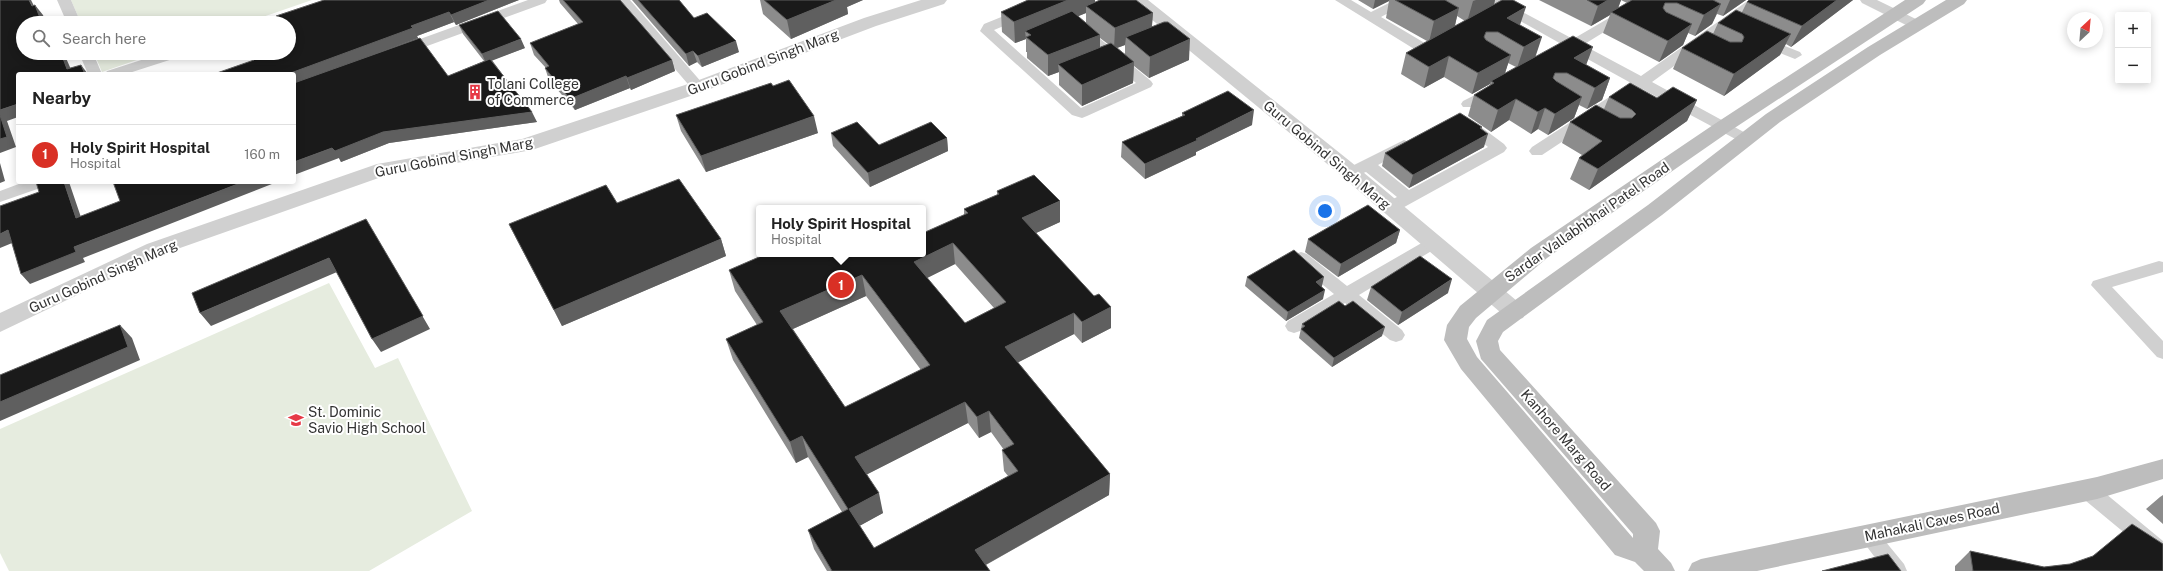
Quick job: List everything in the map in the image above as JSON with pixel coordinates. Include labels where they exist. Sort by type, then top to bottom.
[{"type":"main road","name":"Sardar Vallabhbhai Patel Road","points":[[1653,562],[1624,547],[1469,363],[1455,340],[1458,325],[1468,312],[1490,292],[1539,253],[1723,127],[1894,13],[1917,0]]},
{"type":"main road","name":"Sardar Vallabhbhai Patel Road","points":[[1515,312],[1656,210],[1773,118],[1849,67],[1958,0]]},
{"type":"main road","name":"Kanhore Marg Road","points":[[1515,312],[1495,326],[1487,341],[1489,353],[1647,531],[1653,562]]},
{"type":"main road","name":"Mahakali Caves Road","points":[[1701,571],[2087,490],[2163,468]]},
{"type":"street","points":[[64,0],[71,16]]},
{"type":"street","points":[[390,55],[540,0]]},
{"type":"street","points":[[623,0],[698,87]]},
{"type":"street","points":[[1054,0],[988,28],[987,31],[1077,112],[1081,113],[1146,84],[1076,24]]},
{"type":"street","name":"Guru Gobind Singh Marg","points":[[1137,0],[1166,34],[1359,169],[1390,207],[1515,312]]},
{"type":"street","points":[[1342,0],[1427,50],[1433,50],[1451,40]]},
{"type":"street","points":[[1371,17],[1405,0]]},
{"type":"street","points":[[1490,0],[1499,12],[1572,45],[1746,139]]},
{"type":"street","points":[[1499,12],[1520,0]]},
{"type":"street","points":[[1552,57],[1649,0]]},
{"type":"street","points":[[1537,151],[1593,121],[1641,83],[1702,47],[1724,24],[1758,0]]},
{"type":"street","points":[[1867,0],[1917,25]]},
{"type":"street","name":"Guru Gobind Singh Marg","points":[[0,323],[155,249],[384,169],[525,146],[698,87],[870,22],[932,1]]},
{"type":"street","points":[[1614,3],[1629,11]]},
{"type":"street","points":[[1710,18],[1738,30]]},
{"type":"street","points":[[1752,37],[1795,55]]},
{"type":"street","points":[[1683,38],[1702,47]]},
{"type":"street","points":[[1009,52],[1024,46]]},
{"type":"street","points":[[1100,62],[1128,50]]},
{"type":"street","points":[[89,60],[94,72]]},
{"type":"street","points":[[118,72],[155,60]]},
{"type":"street","points":[[1046,84],[1060,78]]},
{"type":"street","points":[[1468,104],[1505,83]]},
{"type":"street","points":[[1574,110],[1593,121]]},
{"type":"street","points":[[1390,207],[1499,148],[1462,120],[1455,118]]},
{"type":"street","points":[[1359,169],[1420,136]]},
{"type":"street","points":[[1359,169],[1408,198]]},
{"type":"street","points":[[0,197],[35,184]]},
{"type":"street","points":[[1294,326],[1432,243]]},
{"type":"street","points":[[1301,258],[1396,335]]},
{"type":"street","points":[[2159,267],[2099,285],[2163,352]]},
{"type":"street","points":[[2087,490],[2163,553]]},
{"type":"street","points":[[1869,536],[1897,571]]},
{"type":"shaded area","points":[[71,0],[312,0],[265,16],[78,16]]},
{"type":"shaded area","points":[[97,60],[137,60],[102,72]]},
{"type":"shaded area","points":[[329,283],[375,368],[398,358],[472,511],[369,571],[9,571],[0,553],[0,429]]},
{"type":"building","points":[[0,0],[29,0],[32,6],[35,5],[39,16],[16,16],[16,60],[64,60],[67,69],[81,65],[84,72],[16,72],[16,105],[0,110]]},
{"type":"building","points":[[324,0],[489,0],[451,15],[449,12],[411,26],[413,28],[293,72],[220,72],[254,60],[296,60],[296,16],[276,16]]},
{"type":"building","points":[[563,0],[620,0],[672,60],[627,78],[626,76],[570,99],[545,68],[549,66],[530,43],[583,22]]},
{"type":"building","points":[[638,0],[679,0],[694,18],[707,13],[736,41],[698,56],[693,51],[686,54]]},
{"type":"building","points":[[764,0],[836,0],[787,20]]},
{"type":"building","points":[[1028,0],[1068,0],[1014,22],[1001,12]]},
{"type":"building","points":[[1100,0],[1136,0],[1153,13],[1115,28],[1086,6]]},
{"type":"building","points":[[1395,0],[1445,0],[1459,8],[1434,21]]},
{"type":"building","points":[[1502,0],[1513,0],[1526,7],[1507,18],[1542,37],[1524,47],[1498,32],[1486,32],[1484,37],[1486,40],[1511,55],[1478,73],[1449,56],[1429,67],[1406,53]]},
{"type":"building","points":[[1587,0],[1608,0],[1598,6]]},
{"type":"building","points":[[1632,0],[1713,0],[1721,4],[1704,15],[1677,3],[1665,3],[1663,8],[1666,12],[1692,24],[1668,41],[1611,12]]},
{"type":"building","points":[[1749,0],[1837,0],[1802,26],[1747,2]]},
{"type":"building","points":[[1736,10],[1791,34],[1734,74],[1682,48],[1707,31],[1730,42],[1742,42],[1744,37],[1742,34],[1718,23]]},
{"type":"building","points":[[498,11],[521,39],[482,54],[459,25]]},
{"type":"building","points":[[1072,11],[1100,35],[1048,55],[1026,37],[1031,35],[1025,31]]},
{"type":"building","points":[[1164,22],[1168,22],[1190,39],[1150,57],[1126,37]]},
{"type":"building","points":[[1573,36],[1593,47],[1574,58],[1610,78],[1595,88],[1567,73],[1555,73],[1553,78],[1556,81],[1582,97],[1555,114],[1545,108],[1538,112],[1516,99],[1498,110],[1474,95],[1494,83],[1491,81]]},
{"type":"building","points":[[420,38],[448,76],[490,59],[532,112],[383,132],[335,151],[332,148],[296,161],[296,82]]},
{"type":"building","points":[[1111,43],[1134,62],[1082,85],[1058,64]]},
{"type":"building","points":[[789,80],[814,116],[701,156],[676,115],[771,83],[773,86]]},
{"type":"building","points":[[1630,83],[1657,98],[1673,87],[1697,100],[1598,169],[1579,158],[1602,141],[1570,122],[1596,105],[1620,118],[1632,118],[1636,114],[1632,110],[1609,97]]},
{"type":"building","points":[[1228,91],[1254,110],[1196,139],[1198,140],[1145,164],[1122,142],[1185,115],[1182,113]]},
{"type":"building","points":[[1460,113],[1482,127],[1480,128],[1488,134],[1413,175],[1385,153]]},
{"type":"building","points":[[0,115],[7,137],[0,139]]},
{"type":"building","points":[[857,122],[879,145],[931,122],[947,138],[868,173],[831,133]]},
{"type":"building","points":[[1034,175],[1060,201],[1022,218],[1094,296],[1099,294],[1111,307],[1082,322],[1074,313],[1005,347],[1110,474],[975,550],[990,571],[832,571],[808,530],[848,509],[802,436],[790,442],[726,339],[763,322],[729,270],[759,257],[924,257],[914,262],[965,323],[1006,302],[953,243],[926,256],[926,232],[968,213],[964,209],[999,194],[997,191]],"holes":[[[862,275],[930,365],[845,407],[780,311]],[[965,402],[977,417],[989,411],[1014,444],[1002,450],[1018,471],[874,548],[849,509],[879,493],[855,457]]]},
{"type":"building","points":[[679,179],[721,239],[554,310],[509,224],[606,185],[617,203]]},
{"type":"building","points":[[37,184],[65,184],[76,218],[120,201],[114,184],[238,184],[74,247],[76,252],[21,274],[8,230],[0,234],[0,206],[39,192]]},
{"type":"building","points":[[1368,205],[1400,230],[1341,264],[1308,239]]},
{"type":"building","points":[[366,219],[423,316],[372,339],[329,258],[200,313],[192,293]]},
{"type":"building","points":[[1294,250],[1324,277],[1316,282],[1325,290],[1288,312],[1247,277]]},
{"type":"building","points":[[1420,256],[1452,279],[1402,312],[1371,287]]},
{"type":"building","points":[[1339,301],[1345,306],[1353,301],[1385,327],[1334,358],[1301,329],[1305,326],[1302,324]]},
{"type":"building","points":[[120,325],[128,347],[0,402],[0,375]]},
{"type":"building","points":[[2132,524],[2163,544],[2163,571],[1973,571],[1970,551],[2044,567],[2070,564],[2093,556]]},
{"type":"building","points":[[1888,554],[1901,571],[1822,571]]},
{"type":"place","name":"Tolani College of Commerce","points":[[475,92]]},
{"type":"place","name":"Holy Spirit Hospital","points":[[841,285]]},
{"type":"place","name":"St. Dominic Savio High School","points":[[296,420]]}]
